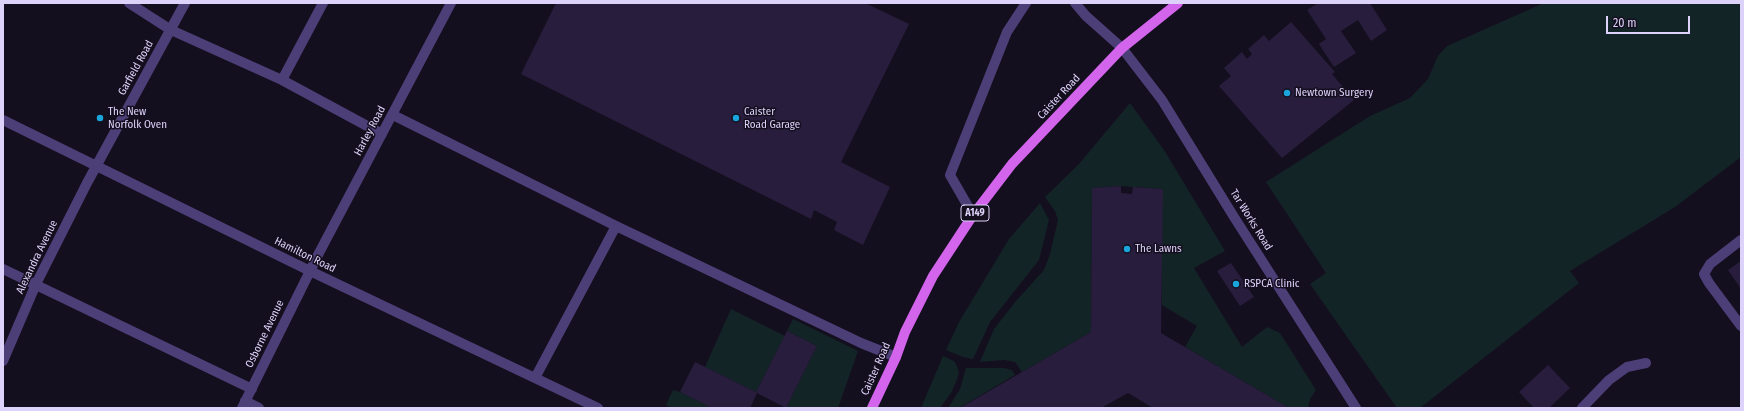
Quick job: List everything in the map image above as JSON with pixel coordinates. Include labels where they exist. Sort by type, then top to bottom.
[{"type":"main road","name":"A149","points":[[1122,48],[1178,3]]},
{"type":"main road","name":"Caister Road","points":[[872,408],[896,357],[905,332],[933,276],[973,216],[1012,164],[1122,48]]},
{"type":"street","points":[[129,3],[171,30],[282,80],[382,134]]},
{"type":"street","name":"Garfield Road","points":[[96,165],[185,3]]},
{"type":"street","points":[[282,80],[323,3]]},
{"type":"street","name":"Harley Road","points":[[310,271],[451,3]]},
{"type":"street","points":[[973,216],[950,175],[1007,32],[1026,3]]},
{"type":"street","points":[[1075,3],[1086,16],[1122,48]]},
{"type":"street","name":"Tar Works Road","points":[[1122,48],[1162,100],[1234,217],[1356,408]]},
{"type":"street","points":[[393,114],[616,226],[861,343],[896,357]]},
{"type":"street","name":"Hamilton Road","points":[[3,120],[310,271],[598,408]]},
{"type":"street","name":"Alexandra Avenue","points":[[3,361],[36,284],[96,165]]},
{"type":"street","points":[[535,378],[616,226]]},
{"type":"street","points":[[1741,240],[1710,264],[1704,274],[1741,326]]},
{"type":"street","points":[[3,269],[252,389]]},
{"type":"street","name":"Osborne Avenue","points":[[243,405],[310,271]]},
{"type":"street","points":[[1582,408],[1609,380],[1627,367],[1646,363]]},
{"type":"street","points":[[243,405],[259,408]]},
{"type":"shaded area","points":[[1544,3],[1741,3],[1741,157],[1675,207],[1570,271],[1579,283],[1420,408],[1397,408],[1310,284],[1326,273],[1266,182],[1370,116],[1410,98],[1428,79],[1438,56],[1447,46]]},
{"type":"shaded area","points":[[1130,103],[1164,150],[1225,251],[1194,268],[1242,347],[1267,327],[1280,333],[1316,390],[1310,399],[1308,408],[1289,408],[1185,347],[1197,326],[1162,305],[1162,189],[1121,186],[1092,188],[1091,332],[1022,372],[1015,362],[1004,360],[980,362],[994,329],[1016,301],[1044,270],[1050,254],[1058,220],[1055,211],[1045,197],[1079,164]]},
{"type":"shaded area","points":[[1040,203],[1049,220],[1039,260],[990,322],[973,359],[963,357],[946,350],[959,322],[1009,239]]},
{"type":"shaded area","points":[[731,309],[785,336],[756,392],[705,367]]},
{"type":"shaded area","points":[[793,319],[858,351],[838,408],[786,408],[817,346],[787,331]]},
{"type":"shaded area","points":[[943,356],[954,361],[957,366],[959,373],[956,382],[951,393],[940,408],[921,408]]},
{"type":"shaded area","points":[[966,368],[1004,368],[1012,370],[1015,375],[959,408],[948,408],[960,389]]},
{"type":"shaded area","points":[[673,390],[712,408],[672,408],[666,405]]},
{"type":"building","name":"Caister Road Garage","points":[[556,3],[865,3],[909,24],[841,162],[890,187],[863,245],[834,230],[837,222],[814,210],[811,219],[521,74]]},
{"type":"building","points":[[1318,3],[1370,3],[1387,30],[1371,41],[1358,20],[1341,31],[1356,53],[1334,67],[1319,44],[1326,39],[1307,10]]},
{"type":"building","name":"Newtown Surgery","points":[[1291,22],[1335,72],[1332,74],[1354,100],[1282,158],[1219,86],[1231,76],[1224,68],[1242,52],[1247,59],[1252,54],[1248,49],[1264,35],[1269,41]]},
{"type":"building","name":"The Lawns","points":[[1121,186],[1121,193],[1132,194],[1133,187],[1163,189],[1161,333],[1289,408],[1153,408],[1128,393],[1101,408],[960,408],[1091,332],[1092,188]]},
{"type":"building","points":[[1741,261],[1741,289],[1728,270]]},
{"type":"building","name":"RSPCA Clinic","points":[[1231,263],[1254,297],[1240,306],[1217,271]]},
{"type":"building","points":[[787,331],[817,346],[786,408],[757,393],[750,408],[712,408],[680,392],[695,362],[756,392]]},
{"type":"building","points":[[1548,365],[1570,388],[1549,408],[1534,408],[1519,392]]},
{"type":"place","name":"Newtown Surgery","points":[[1287,93]]},
{"type":"place","name":"The New Norfolk Oven","points":[[100,118]]},
{"type":"place","name":"Caister Road Garage","points":[[736,118]]},
{"type":"place","name":"The Lawns","points":[[1127,249]]},
{"type":"place","name":"RSPCA Clinic","points":[[1236,284]]}]
